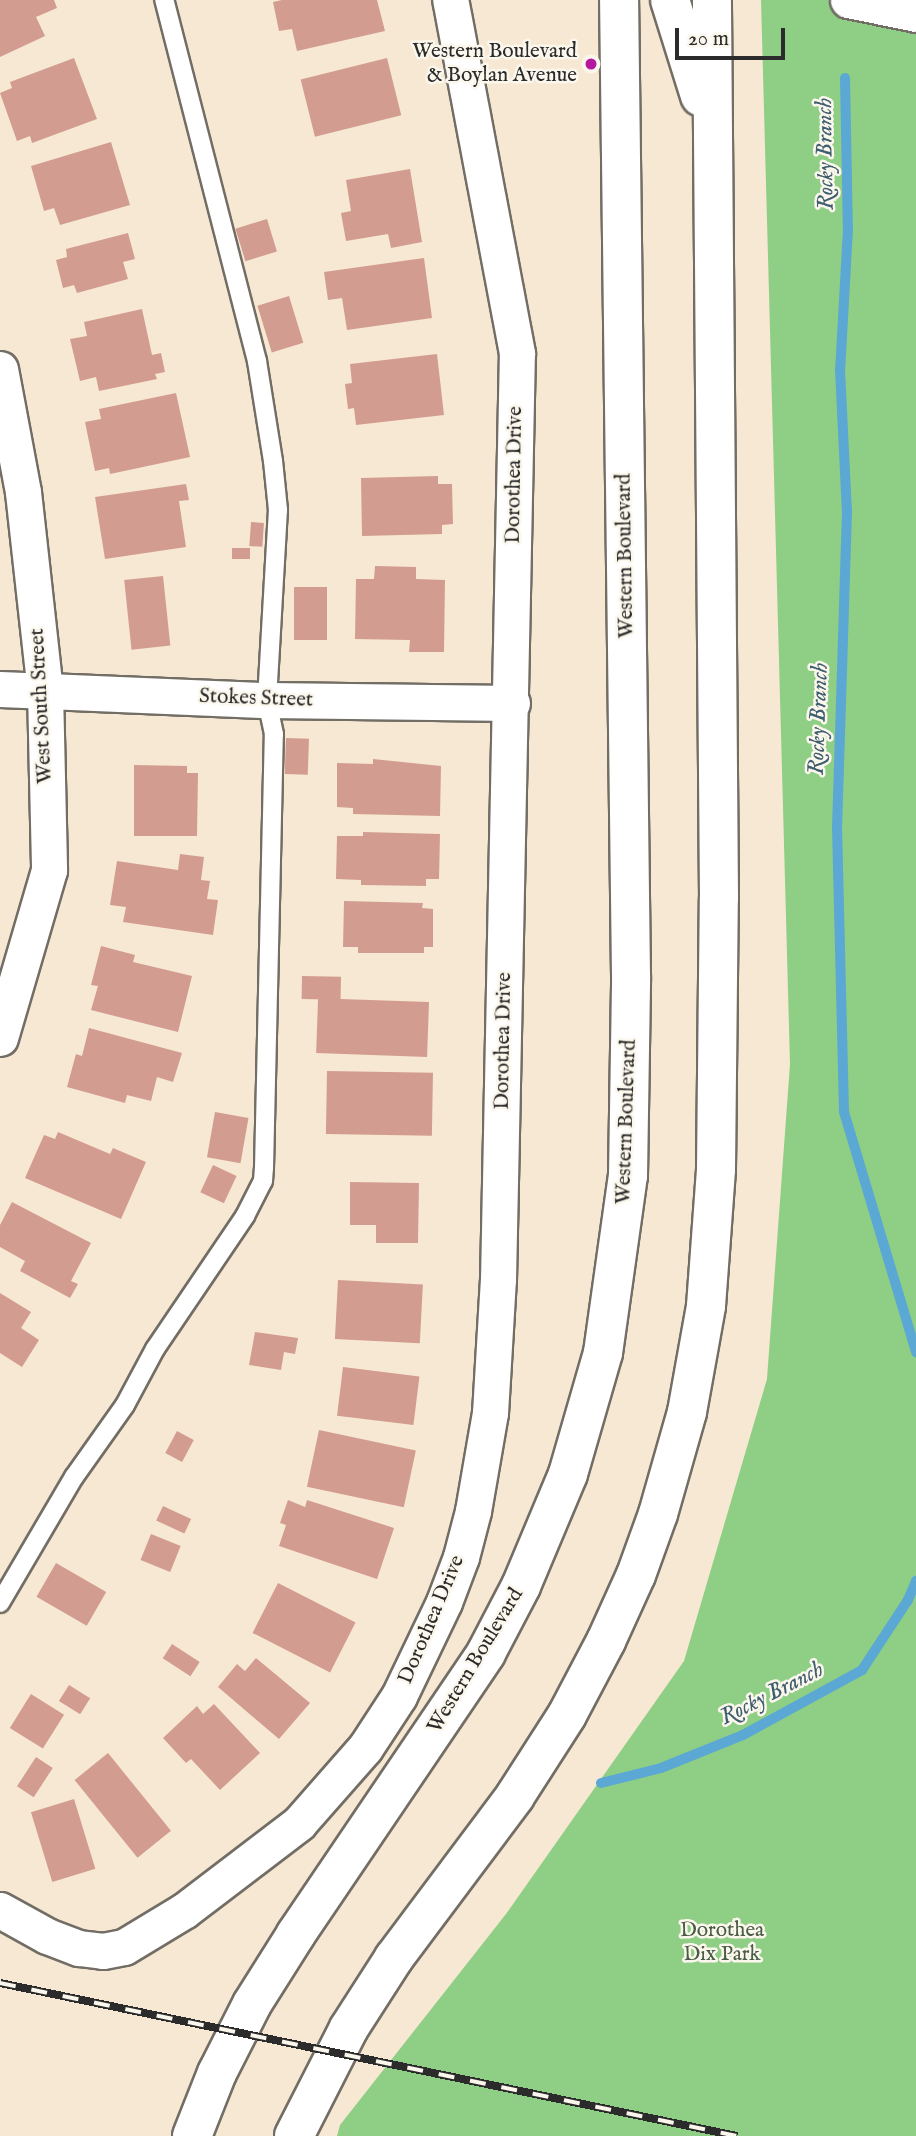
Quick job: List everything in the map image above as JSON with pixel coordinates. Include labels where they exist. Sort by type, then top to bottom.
[{"type":"main road","name":"Western Boulevard","points":[[192,2136],[217,2073],[252,2004],[296,1934],[486,1653],[522,1586],[568,1474],[603,1353],[628,1176],[631,976],[619,0]]},
{"type":"main road","points":[[670,0],[712,132]]},
{"type":"main road","points":[[294,2136],[311,2098],[356,2016],[394,1958],[515,1796],[574,1703],[636,1575],[659,1514],[687,1412],[706,1306],[716,1169],[719,885],[712,0]]},
{"type":"street","name":"Dorothea Drive","points":[[0,1910],[47,1936],[79,1948],[103,1951],[124,1947],[185,1910],[269,1849],[331,1790],[399,1696],[444,1602],[461,1557],[490,1413],[497,1293],[512,703],[517,353],[450,0]]},
{"type":"street","points":[[848,0],[916,14]]},
{"type":"street","name":"West South Street","points":[[0,369],[23,492],[45,690],[49,870],[0,1038]]},
{"type":"street","name":"Stokes Street","points":[[0,689],[267,700],[512,703]]},
{"type":"lane","points":[[0,1603],[74,1477],[125,1405],[155,1349],[245,1216],[263,1181],[274,734],[267,700],[278,510],[257,361],[164,0]]},
{"type":"green space","name":"Dorothea Dix Park","points":[[761,0],[916,0],[916,2136],[337,2136],[340,2125],[506,1914],[684,1661],[767,1379],[790,1064]]},
{"type":"building","points":[[0,0],[54,0],[57,8],[36,17],[45,36],[0,57]]},
{"type":"building","points":[[377,0],[385,31],[297,51],[292,29],[279,31],[273,2]]},
{"type":"building","points":[[74,58],[97,119],[32,143],[30,136],[17,141],[0,93],[12,88],[10,82]]},
{"type":"building","points":[[387,58],[401,115],[315,137],[301,80]]},
{"type":"building","points":[[111,142],[130,205],[60,225],[54,208],[44,211],[31,166]]},
{"type":"building","points":[[410,169],[422,242],[391,248],[388,234],[346,241],[341,213],[351,211],[346,180]]},
{"type":"building","points":[[267,219],[277,252],[245,261],[235,229]]},
{"type":"building","points":[[128,233],[135,259],[123,262],[128,279],[77,293],[74,285],[63,288],[56,260],[67,257],[66,249]]},
{"type":"building","points":[[424,258],[432,318],[347,330],[342,298],[328,300],[324,272]]},
{"type":"building","points":[[289,296],[303,343],[272,353],[257,306]]},
{"type":"building","points":[[142,309],[152,355],[161,353],[165,372],[155,374],[157,379],[99,391],[96,377],[80,381],[70,339],[87,336],[84,322]]},
{"type":"building","points":[[437,354],[444,415],[356,425],[354,408],[348,409],[345,384],[352,383],[350,364]]},
{"type":"building","points":[[176,393],[190,457],[110,474],[109,468],[95,471],[85,422],[101,419],[99,409]]},
{"type":"building","points":[[438,476],[438,484],[452,484],[453,524],[442,525],[442,534],[362,536],[361,478]]},
{"type":"building","points":[[186,484],[189,500],[179,501],[186,547],[105,559],[95,497]]},
{"type":"building","points":[[251,522],[264,523],[262,547],[249,546]]},
{"type":"building","points":[[232,548],[250,548],[250,559],[232,559]]},
{"type":"building","points":[[375,566],[416,567],[416,579],[445,580],[444,652],[409,652],[410,640],[355,639],[356,579],[374,579]]},
{"type":"building","points":[[163,576],[170,646],[132,650],[124,580]]},
{"type":"building","points":[[294,587],[327,587],[327,640],[294,640]]},
{"type":"building","points":[[286,738],[309,739],[308,775],[285,774]]},
{"type":"building","points":[[373,759],[441,766],[440,816],[353,814],[353,808],[337,807],[337,763],[373,764]]},
{"type":"building","points":[[134,765],[187,766],[187,773],[198,773],[197,836],[134,836]]},
{"type":"building","points":[[363,832],[440,834],[439,879],[426,879],[426,886],[361,885],[361,880],[336,879],[337,836],[363,836]]},
{"type":"building","points":[[180,854],[204,857],[201,880],[210,881],[207,899],[218,900],[213,935],[123,922],[126,907],[110,905],[117,861],[178,870]]},
{"type":"building","points":[[344,901],[423,903],[422,908],[433,909],[433,947],[424,947],[424,953],[358,953],[358,947],[343,947]]},
{"type":"building","points":[[101,946],[135,955],[133,962],[192,976],[178,1032],[91,1010],[98,986],[91,985]]},
{"type":"building","points":[[302,976],[341,977],[341,1000],[302,999]]},
{"type":"building","points":[[318,998],[429,1002],[427,1057],[316,1053]]},
{"type":"building","points":[[89,1028],[182,1053],[173,1082],[157,1077],[151,1101],[127,1095],[125,1103],[67,1087],[76,1054],[82,1056]]},
{"type":"building","points":[[327,1071],[433,1073],[432,1136],[326,1134]]},
{"type":"building","points":[[215,1112],[248,1118],[240,1163],[207,1157]]},
{"type":"building","points":[[58,1132],[110,1154],[113,1148],[146,1162],[121,1219],[25,1178],[44,1135],[55,1139]]},
{"type":"building","points":[[213,1165],[237,1176],[224,1203],[200,1192]]},
{"type":"building","points":[[350,1182],[419,1183],[418,1243],[376,1243],[376,1225],[350,1225]]},
{"type":"building","points":[[12,1202],[91,1243],[71,1281],[78,1284],[70,1298],[20,1271],[25,1261],[0,1247],[0,1225]]},
{"type":"building","points":[[338,1280],[423,1284],[420,1343],[335,1339]]},
{"type":"building","points":[[0,1293],[31,1312],[21,1328],[39,1340],[22,1367],[0,1353]]},
{"type":"building","points":[[255,1332],[298,1338],[295,1354],[284,1352],[281,1370],[249,1365]]},
{"type":"building","points":[[343,1367],[419,1376],[413,1425],[337,1416]]},
{"type":"building","points":[[319,1430],[416,1451],[404,1507],[307,1487]]},
{"type":"building","points":[[177,1431],[194,1440],[182,1462],[165,1453]]},
{"type":"building","points":[[288,1500],[305,1507],[307,1500],[394,1528],[377,1579],[279,1546],[286,1525],[280,1523]]},
{"type":"building","points":[[163,1506],[191,1519],[184,1534],[156,1521]]},
{"type":"building","points":[[151,1534],[181,1546],[170,1572],[141,1560]]},
{"type":"building","points":[[56,1563],[106,1592],[87,1626],[36,1597]]},
{"type":"building","points":[[278,1583],[356,1622],[330,1672],[253,1633]]},
{"type":"building","points":[[172,1644],[200,1662],[190,1676],[163,1658]]},
{"type":"building","points":[[256,1658],[310,1703],[279,1739],[218,1687],[237,1664],[245,1671]]},
{"type":"building","points":[[69,1685],[90,1698],[80,1714],[59,1701]]},
{"type":"building","points":[[31,1694],[64,1715],[43,1749],[10,1728]]},
{"type":"building","points":[[214,1704],[260,1753],[220,1790],[191,1759],[186,1763],[163,1738],[197,1706],[203,1714]]},
{"type":"building","points":[[108,1753],[171,1831],[138,1858],[75,1780]]},
{"type":"building","points":[[36,1757],[53,1768],[34,1797],[17,1786]]},
{"type":"building","points":[[74,1799],[95,1869],[52,1882],[31,1812]]},
{"type":"waterway","name":"Rocky Branch","points":[[845,78],[848,229],[840,370],[847,511],[837,826],[844,1112],[916,1352]]},
{"type":"waterway","name":"Rocky Branch","points":[[601,1783],[661,1768],[743,1735],[862,1670],[908,1600],[916,1581]]},
{"type":"railway","points":[[0,1983],[737,2136]]},
{"type":"place","name":"Western Boulevard & Boylan Avenue","points":[[591,64]]}]
